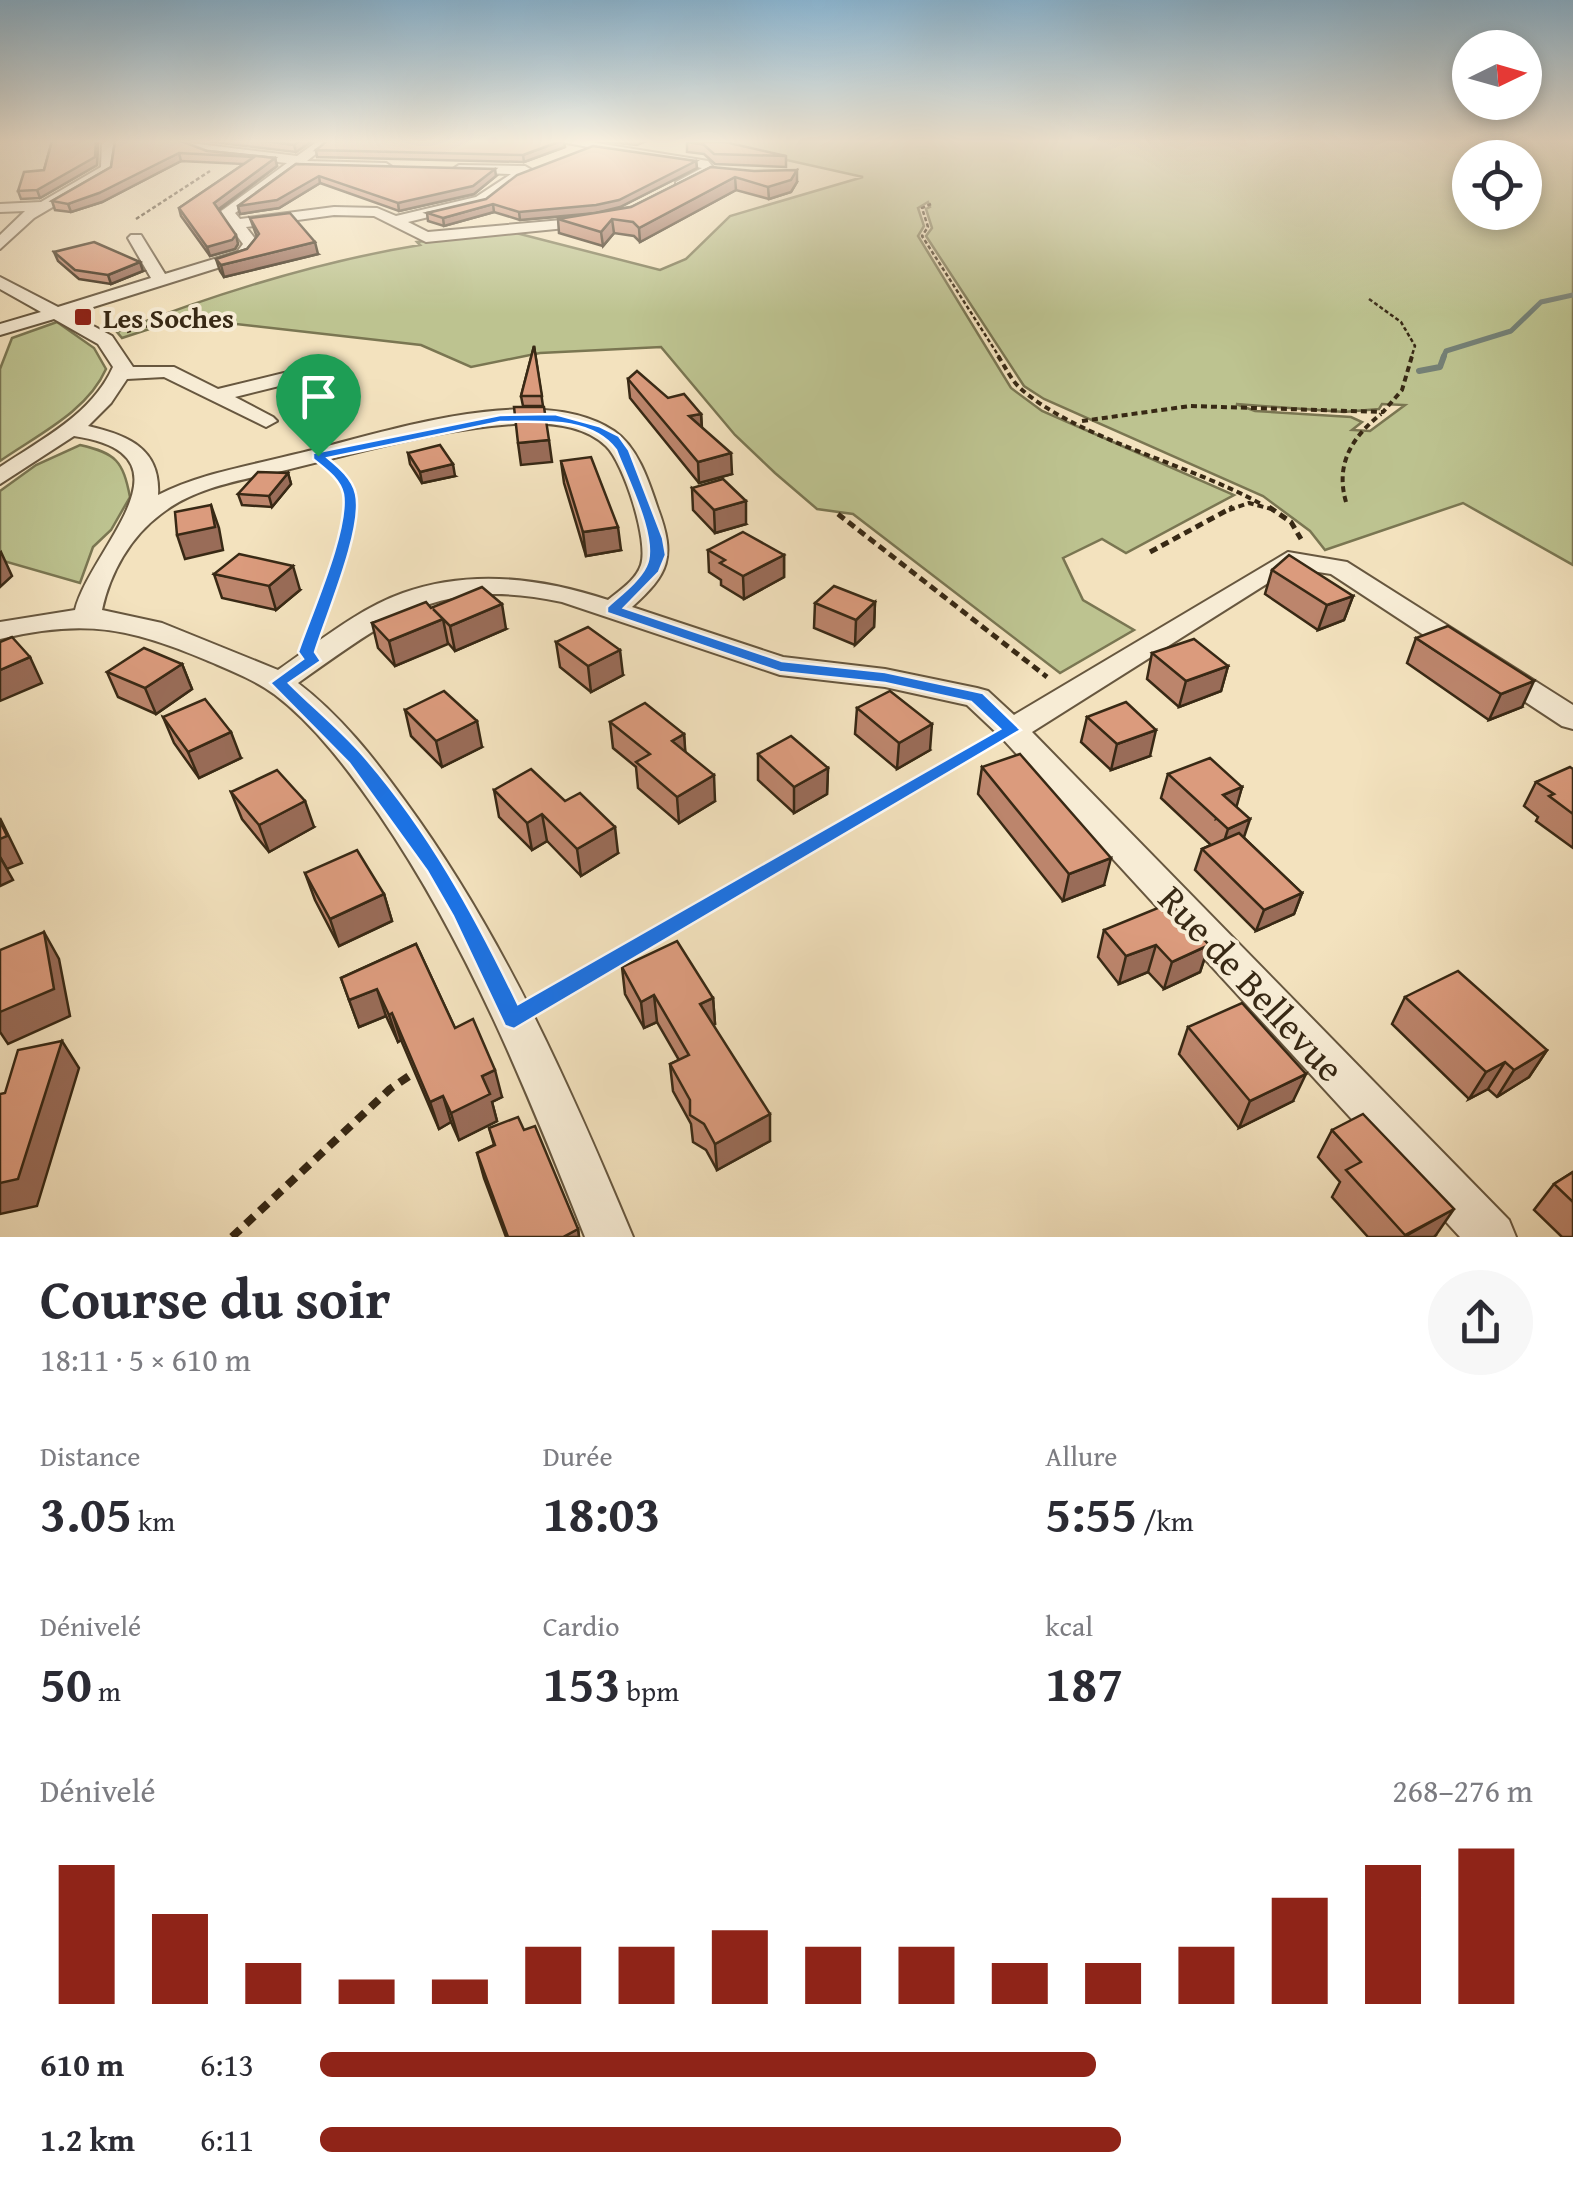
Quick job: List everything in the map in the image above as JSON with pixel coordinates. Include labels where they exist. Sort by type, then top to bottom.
[{"type":"street","points":[[0,244],[6,231],[55,199]]},
{"type":"street","points":[[0,330],[243,255],[251,244],[227,212],[245,199]]},
{"type":"street","points":[[394,221],[483,199]]},
{"type":"street","points":[[0,208],[42,206]]},
{"type":"street","points":[[236,224],[334,211],[377,212],[426,237],[612,219]]},
{"type":"street","points":[[136,238],[161,281]]},
{"type":"street","points":[[0,282],[106,340],[123,367],[95,408],[0,477]]},
{"type":"street","points":[[215,396],[329,368]]},
{"type":"street","points":[[121,374],[167,371],[266,421]]},
{"type":"street","points":[[138,520],[167,500],[206,483],[500,418],[555,418],[595,428],[614,438],[656,538],[658,555],[652,572],[613,610]]},
{"type":"street","points":[[67,429],[107,436],[139,456],[150,475],[150,493],[138,520],[92,586],[87,614]]},
{"type":"street","points":[[1012,730],[1288,560],[1338,567],[1573,719]]},
{"type":"street","name":"Rue de Bellevue","points":[[278,683],[373,618],[412,599],[446,590],[524,586],[613,610],[780,666],[885,678],[977,698],[1012,730],[1492,1237]]},
{"type":"street","points":[[0,631],[30,622],[87,614],[165,631],[278,683],[355,758],[435,866],[463,912],[609,1237]]},
{"type":"path","points":[[136,238],[141,236],[136,218],[166,199]]},
{"type":"path","points":[[931,204],[922,208],[928,227],[922,236],[1018,386],[1079,422],[1262,504]]},
{"type":"path","points":[[1346,502],[1340,486],[1344,455],[1362,428],[1384,412],[1402,390],[1415,346],[1401,322],[1369,300]]},
{"type":"path","points":[[106,340],[187,315]]},
{"type":"path","points":[[1079,422],[1203,406],[1351,415],[1384,412]]},
{"type":"path","points":[[312,661],[306,652],[352,506],[350,492],[338,473],[318,456]]},
{"type":"path","points":[[1150,552],[1239,504],[1262,504],[1272,506],[1296,528],[1304,562]]},
{"type":"path","points":[[838,514],[1069,695]]},
{"type":"path","points":[[514,1019],[1012,730]]},
{"type":"path","points":[[232,1237],[390,1089],[434,1059]]},
{"type":"green space","points":[[789,199],[1452,199],[1452,230],[1542,230],[1542,199],[1573,199],[1573,565],[1463,503],[1325,550],[1310,531],[1263,496],[1044,399],[1024,386],[926,236],[932,228],[926,209],[930,207],[928,202],[918,208],[924,226],[918,236],[1011,388],[1042,411],[1234,495],[1126,553],[1102,539],[1063,558],[1083,600],[1134,630],[1060,673],[853,514],[817,509],[735,435],[661,347],[540,353],[471,367],[421,345],[183,318],[122,338],[117,332],[228,292],[304,270],[420,245],[417,242],[530,228],[520,234],[660,270],[686,259],[730,216]],"holes":[[[1236,404],[1344,412],[1379,409],[1382,404],[1405,405],[1370,431],[1352,430],[1362,422],[1351,417],[1255,411]]]},
{"type":"green space","points":[[57,322],[94,348],[106,369],[74,410],[0,461],[0,369],[12,338]]},
{"type":"green space","points":[[80,445],[116,460],[130,497],[111,530],[93,547],[80,583],[0,560],[0,491],[36,465]]},
{"type":"building","points":[[56,199],[83,199],[68,204],[52,201]]},
{"type":"building","points":[[193,199],[220,199],[214,203],[236,235],[232,240],[207,247],[179,208]]},
{"type":"building","points":[[248,199],[279,199],[277,200],[238,206]]},
{"type":"building","points":[[385,199],[417,199],[398,203]]},
{"type":"building","points":[[486,199],[622,199],[519,212],[493,204],[443,218],[427,213]]},
{"type":"building","points":[[648,199],[694,199],[639,228],[633,222],[612,219],[601,232],[558,219],[631,207]]},
{"type":"building","points":[[290,213],[315,242],[221,265],[216,259],[247,249],[259,234],[250,218]]},
{"type":"building","points":[[94,242],[140,262],[108,275],[75,270],[54,252]]},
{"type":"building","points":[[534,346],[542,396],[521,396]]},
{"type":"building","points":[[637,371],[668,398],[684,394],[701,414],[689,416],[731,453],[698,462],[628,379]]},
{"type":"building","points":[[514,407],[544,407],[549,440],[518,443]]},
{"type":"building","points":[[440,445],[453,464],[420,472],[408,453]]},
{"type":"building","points":[[591,457],[618,527],[583,532],[561,461]]},
{"type":"building","points":[[258,472],[288,473],[269,496],[238,494]]},
{"type":"building","points":[[723,479],[746,501],[714,510],[692,488]]},
{"type":"building","points":[[211,505],[215,527],[177,535],[175,512]]},
{"type":"building","points":[[743,532],[784,555],[743,576],[720,563],[725,560],[708,550]]},
{"type":"building","points":[[239,554],[293,566],[269,586],[214,574]]},
{"type":"building","points":[[1289,555],[1353,596],[1327,605],[1272,570]]},
{"type":"building","points":[[834,586],[875,602],[856,620],[815,603]]},
{"type":"building","points":[[482,587],[502,604],[450,626],[443,619],[389,641],[372,623],[426,602],[431,608]]},
{"type":"building","points":[[1448,626],[1534,681],[1501,694],[1416,638]]},
{"type":"building","points":[[588,627],[620,650],[588,666],[556,642]]},
{"type":"building","points":[[12,637],[30,657],[0,670],[0,642]]},
{"type":"building","points":[[1194,639],[1228,666],[1186,681],[1152,653]]},
{"type":"building","points":[[144,648],[182,664],[145,688],[107,672]]},
{"type":"building","points":[[444,691],[477,721],[436,741],[405,710]]},
{"type":"building","points":[[890,691],[932,724],[899,743],[857,708]]},
{"type":"building","points":[[205,699],[231,732],[188,752],[163,717]]},
{"type":"building","points":[[1126,702],[1156,730],[1117,744],[1087,717]]},
{"type":"building","points":[[645,703],[684,734],[672,741],[714,775],[677,797],[636,762],[650,754],[610,722]]},
{"type":"building","points":[[791,736],[828,768],[794,787],[758,754]]},
{"type":"building","points":[[1020,754],[1111,858],[1069,874],[982,767]]},
{"type":"building","points":[[1210,758],[1242,787],[1223,795],[1250,819],[1228,829],[1168,774]]},
{"type":"building","points":[[531,769],[565,801],[580,793],[615,827],[577,849],[542,814],[527,823],[494,790]]},
{"type":"building","points":[[1573,769],[1573,814],[1536,782]]},
{"type":"building","points":[[277,770],[305,801],[259,825],[231,792]]},
{"type":"building","points":[[0,821],[7,836],[0,839]]},
{"type":"building","points":[[1239,833],[1302,893],[1264,910],[1202,849]]},
{"type":"building","points":[[357,850],[384,894],[330,919],[305,873]]},
{"type":"building","points":[[1170,903],[1209,945],[1172,962],[1156,945],[1126,956],[1104,930]]},
{"type":"building","points":[[44,932],[54,989],[0,1012],[0,950]]},
{"type":"building","points":[[677,941],[713,998],[700,1004],[770,1114],[715,1144],[704,1124],[690,1115],[690,1100],[670,1064],[689,1055],[654,995],[641,1002],[622,967]]},
{"type":"building","points":[[416,944],[455,1028],[473,1019],[495,1070],[482,1076],[490,1094],[451,1113],[443,1096],[430,1102],[392,1013],[389,1015],[377,989],[349,1000],[341,978]]},
{"type":"building","points":[[1458,971],[1547,1050],[1514,1070],[1505,1062],[1486,1072],[1405,997]]},
{"type":"building","points":[[1242,1003],[1306,1074],[1250,1101],[1188,1027]]},
{"type":"building","points":[[62,1041],[18,1179],[0,1183],[0,1094],[5,1093],[18,1050]]},
{"type":"building","points":[[1363,1114],[1454,1209],[1405,1235],[1346,1170],[1361,1162],[1332,1130]]},
{"type":"building","points":[[518,1117],[524,1130],[535,1126],[578,1229],[563,1237],[508,1237],[477,1153],[495,1145],[489,1128]]},
{"type":"building","points":[[1573,1172],[1573,1202],[1554,1184]]},
{"type":"waterway","points":[[1443,358],[1446,351],[1511,331],[1541,302],[1573,295]]},
{"type":"waterway","points":[[1419,371],[1440,367],[1444,356]]},
{"type":"place","name":"Les Soches","points":[[83,317]]},
{"type":"route","points":[[500,418],[555,418],[595,428],[614,438],[622,450],[656,538],[658,555],[652,572],[613,610],[780,666],[885,678],[977,698],[1012,730],[514,1019],[463,912],[435,866],[355,758],[278,683],[312,661],[306,652],[352,506],[350,492],[338,473],[318,456],[500,418]]}]
